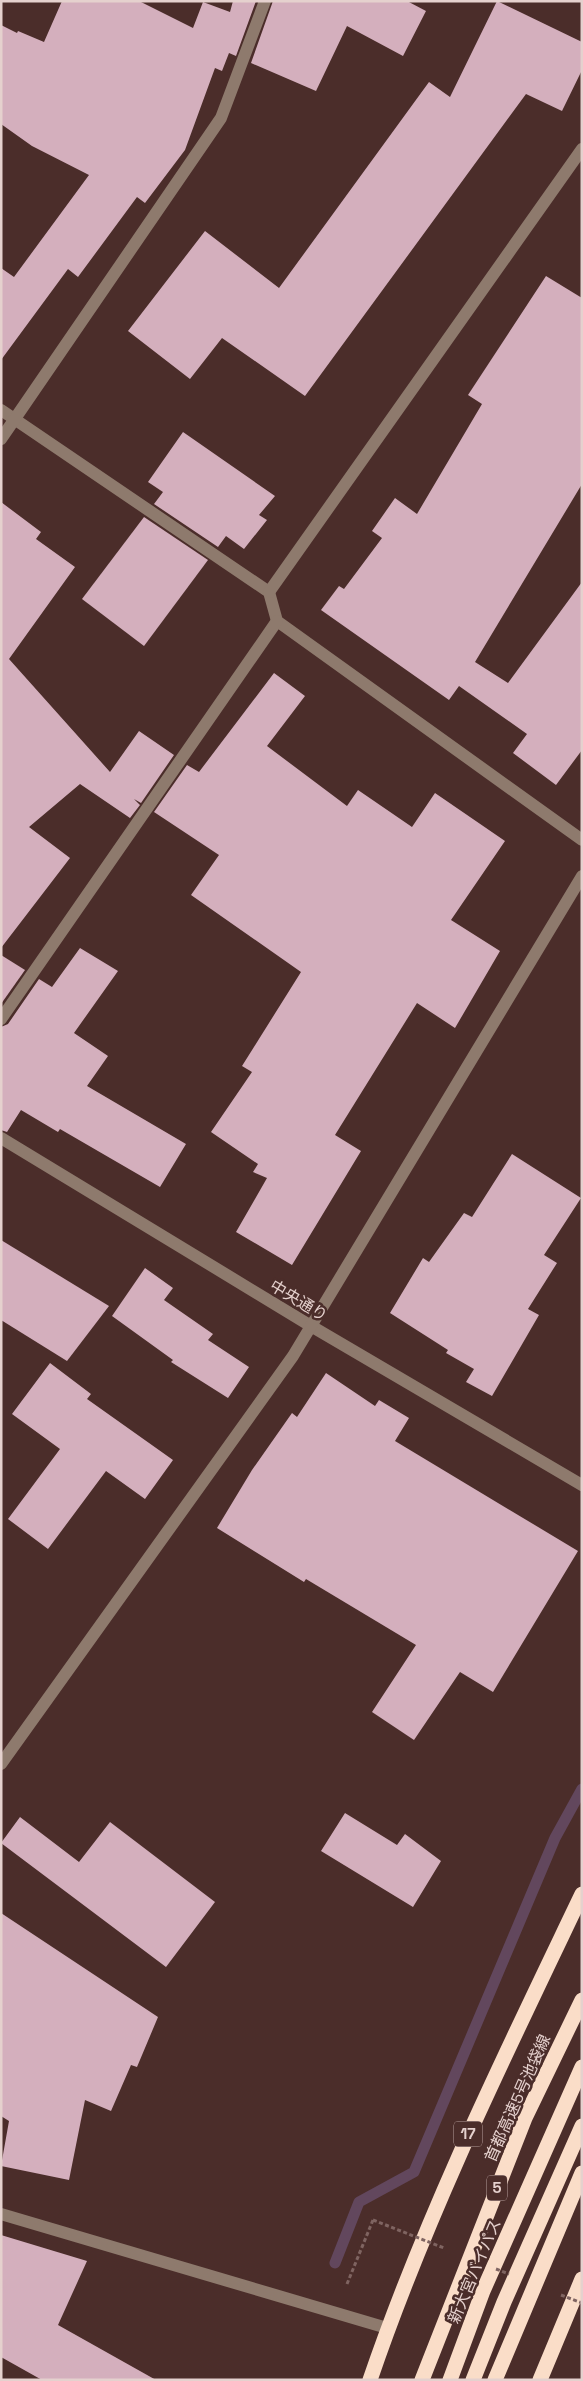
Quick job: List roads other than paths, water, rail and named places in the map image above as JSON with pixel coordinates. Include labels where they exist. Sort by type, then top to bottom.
[{"type":"highway","name":"17","points":[[370,2380],[376,2372],[387,2328],[478,2112],[582,1894]]},
{"type":"highway","name":"首都高速5号池袋線","points":[[422,2380],[524,2118],[582,2000]]},
{"type":"highway","name":"新大宮バイパス","points":[[450,2380],[483,2291],[582,2068]]},
{"type":"highway","points":[[473,2380],[504,2302],[582,2126]]},
{"type":"highway","points":[[495,2380],[582,2173]]},
{"type":"highway","points":[[540,2380],[582,2279]]},
{"type":"street","points":[[1,439],[221,118],[265,1]]},
{"type":"street","points":[[268,592],[582,148]]},
{"type":"street","points":[[1,410],[268,592],[278,621],[582,840]]},
{"type":"street","points":[[1,1019],[278,621]]},
{"type":"street","points":[[1,1764],[287,1364],[582,876]]},
{"type":"street","name":"中央通り","points":[[1,1138],[311,1326],[582,1485]]},
{"type":"street","points":[[1,2214],[387,2328]]},
{"type":"waterway","points":[[335,2263],[359,2202],[414,2172],[555,1838],[582,1789]]}]
